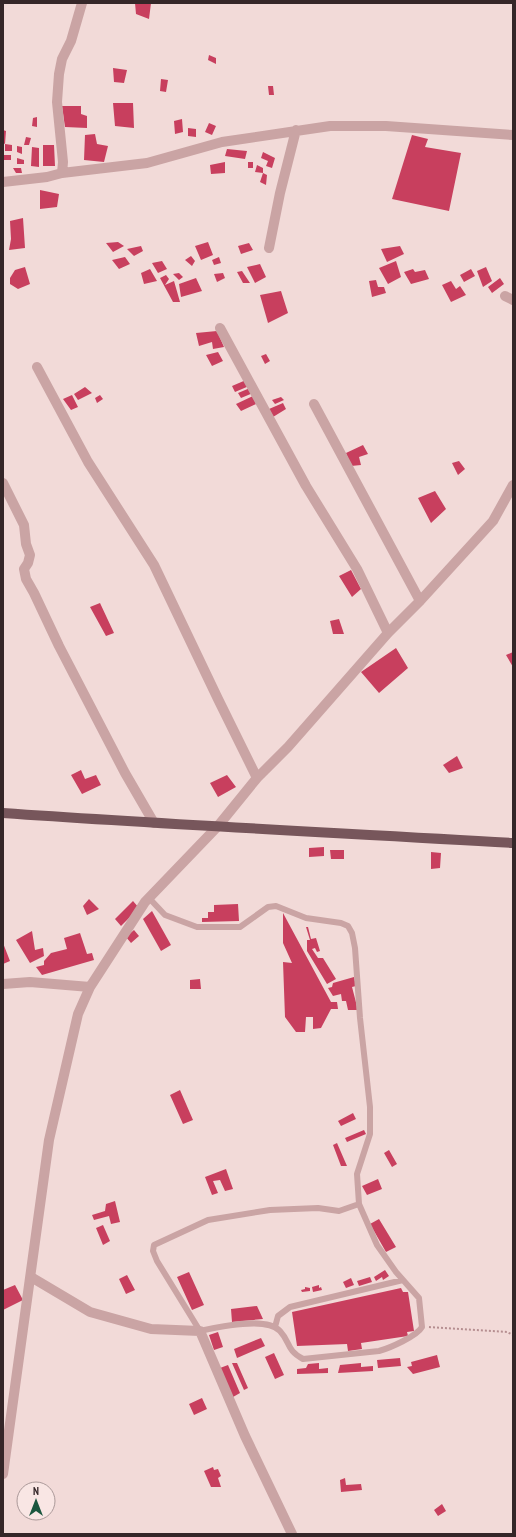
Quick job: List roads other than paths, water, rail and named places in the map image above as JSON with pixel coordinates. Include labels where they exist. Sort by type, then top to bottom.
[{"type":"main road","points":[[3,814],[154,824],[218,826],[513,843]]},
{"type":"street","points":[[62,173],[63,162],[57,102],[59,74],[62,59],[71,41],[82,3]]},
{"type":"street","points":[[3,182],[146,163],[222,142],[330,126],[386,126],[513,135]]},
{"type":"street","points":[[269,248],[280,193],[296,130]]},
{"type":"street","points":[[220,328],[306,486],[357,569],[388,633]]},
{"type":"street","points":[[37,367],[88,462],[154,566],[258,778]]},
{"type":"street","points":[[314,404],[420,601]]},
{"type":"street","points":[[3,483],[24,525],[26,544],[30,555],[28,563],[24,569],[26,579],[59,646],[154,824]]},
{"type":"street","points":[[3,1471],[49,1140],[78,1014],[90,987],[117,944],[149,898],[218,826],[258,778],[288,747],[388,633],[420,601],[493,521],[513,484]]},
{"type":"street","points":[[3,984],[30,982],[90,987]]},
{"type":"street","points":[[31,1277],[90,1312],[151,1329],[200,1331],[245,1436],[292,1534]]},
{"type":"lane","points":[[149,898],[165,915],[197,927],[240,927],[268,906],[276,906],[306,918],[341,923],[348,926],[352,933],[355,948],[360,1018],[370,1107],[370,1134],[357,1174],[359,1204],[377,1246],[419,1298],[422,1326],[416,1334],[400,1341],[389,1349],[379,1352],[303,1359],[294,1355],[281,1332],[275,1327],[267,1324],[226,1325],[200,1331],[157,1261],[153,1251],[154,1245],[208,1220],[270,1210],[318,1208],[339,1211],[359,1204]]},
{"type":"lane","points":[[275,1327],[278,1316],[290,1307],[403,1280]]}]
